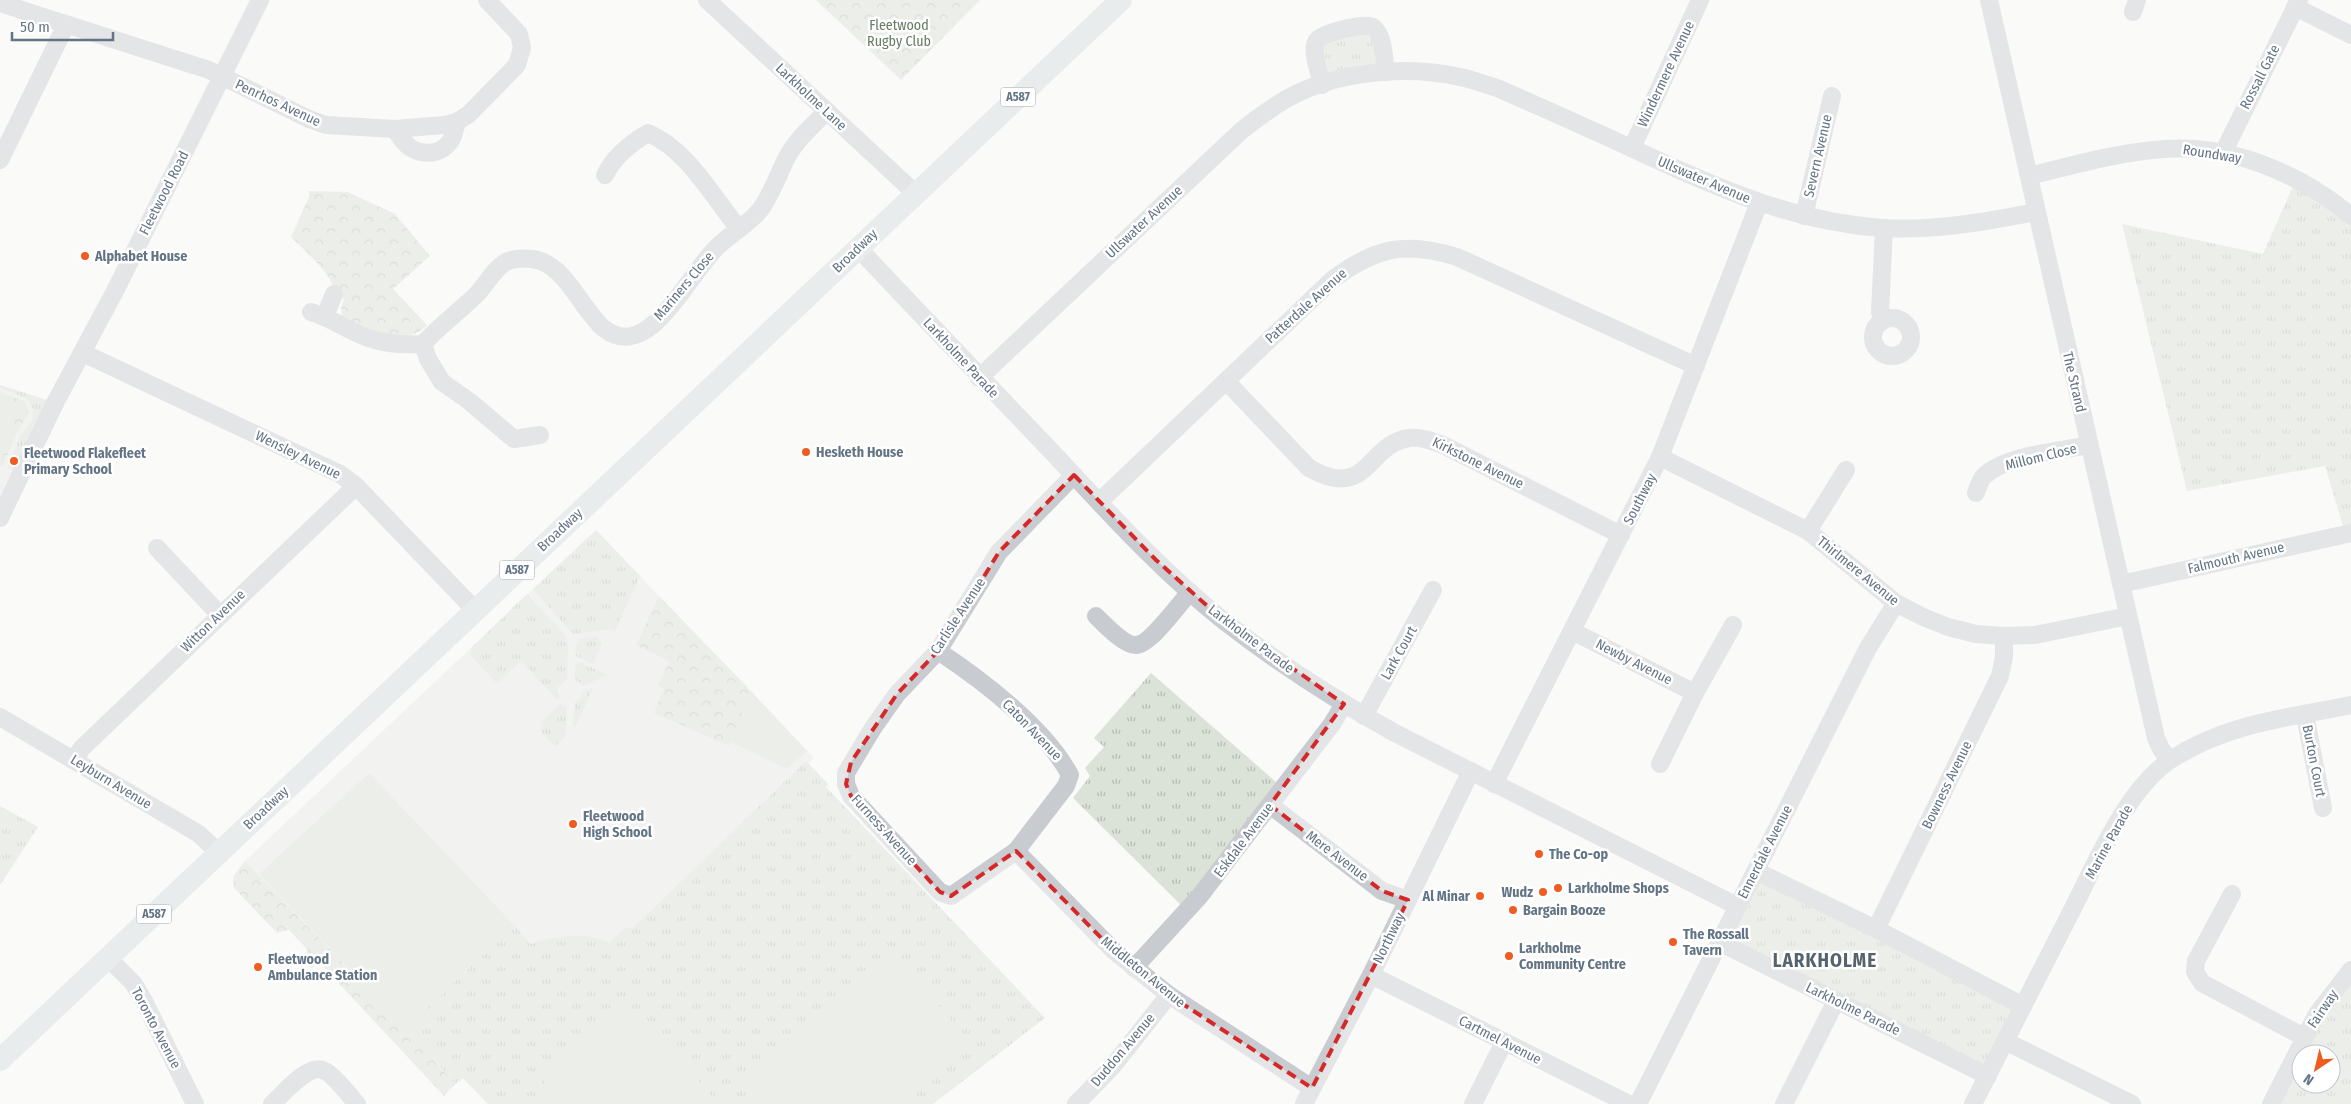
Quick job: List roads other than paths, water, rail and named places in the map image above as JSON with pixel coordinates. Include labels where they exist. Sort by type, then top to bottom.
[{"type":"main road","name":"Broadway","points":[[0,1060],[1121,0]]},
{"type":"street","name":"Fleetwood Road","points":[[0,518],[55,403],[83,353],[260,0]]},
{"type":"street","name":"Penrhos Avenue","points":[[0,3],[30,6],[66,25],[209,70],[309,119],[326,125],[395,129],[444,125],[457,122],[469,114],[506,79],[517,65],[522,48],[519,34],[487,0]]},
{"type":"street","name":"Larkholme Lane","points":[[707,0],[915,193]]},
{"type":"street","name":"Windermere Avenue","points":[[1632,148],[1700,0]]},
{"type":"street","name":"The Strand","points":[[1989,0],[2156,738],[2161,750],[2170,760]]},
{"type":"street","points":[[2297,4],[2351,35]]},
{"type":"street","name":"Rossall Gate","points":[[2223,154],[2297,4]]},
{"type":"street","points":[[1322,85],[1315,49],[1316,41],[1321,35],[1367,24],[1374,28],[1379,35],[1386,72]]},
{"type":"street","points":[[0,159],[66,25]]},
{"type":"street","name":"Ullswater Avenue","points":[[979,378],[1241,131],[1290,98],[1322,85],[1386,72],[1443,74],[1461,77],[1497,88],[1699,179],[1758,203],[1804,216],[1842,224],[1884,228],[1949,227],[1978,224],[2036,212]]},
{"type":"street","name":"Severn Avenue","points":[[1804,216],[1832,96]]},
{"type":"street","name":"Mariners Close","points":[[423,344],[439,325],[480,290],[497,270],[507,262],[523,258],[538,259],[553,267],[570,283],[590,316],[604,330],[621,336],[635,335],[650,326],[668,308],[718,246],[759,212],[770,194],[788,155],[800,137],[827,111]]},
{"type":"street","name":"Penrhos Avenue","points":[[395,129],[404,143],[418,151],[432,153],[441,151],[452,139],[457,122]]},
{"type":"street","points":[[605,175],[611,162],[648,133],[664,139],[679,153],[739,229]]},
{"type":"street","name":"Roundway","points":[[2029,176],[2145,150],[2193,149],[2250,160],[2296,178],[2351,216]]},
{"type":"street","name":"Southway","points":[[1494,784],[1660,457],[1758,203]]},
{"type":"street","points":[[1883,321],[1880,312],[1884,228]]},
{"type":"street","name":"Patterdale Avenue","points":[[1100,502],[1332,280],[1352,265],[1370,256],[1392,249],[1413,247],[1457,257],[1696,366]]},
{"type":"street","name":"Larkholme Parade","points":[[858,248],[979,378],[1190,592],[1268,654],[1364,716],[1494,784],[1737,906]]},
{"type":"street","points":[[334,294],[318,314],[362,336],[384,343],[402,345],[423,344],[428,359],[442,382],[469,401],[513,446],[540,435]]},
{"type":"street","name":"Wensley Avenue","points":[[83,353],[340,474],[356,486],[475,610]]},
{"type":"street","name":"Kirkstone Avenue","points":[[1226,380],[1309,468],[1323,476],[1337,479],[1350,478],[1361,473],[1389,447],[1408,438],[1425,438],[1443,444],[1621,535]]},
{"type":"street","name":"Millom Close","points":[[1976,493],[1983,477],[1994,469],[2011,462],[2089,445]]},
{"type":"street","name":"Thirlmere Avenue","points":[[1660,457],[1808,531],[1896,603],[1923,618],[1948,627],[1976,634],[2004,636],[2035,635],[2128,616]]},
{"type":"street","points":[[1808,531],[1846,470]]},
{"type":"street","name":"Carlisle Avenue","points":[[851,762],[897,694],[938,651],[999,552],[1074,476]]},
{"type":"street","name":"Witton Avenue","points":[[74,760],[82,748],[219,614],[356,486]]},
{"type":"street","name":"Falmouth Avenue","points":[[2121,584],[2351,533]]},
{"type":"street","points":[[157,548],[219,614]]},
{"type":"street","name":"Lark Court","points":[[1364,716],[1434,590]]},
{"type":"street","points":[[1096,616],[1126,642],[1136,646],[1147,641],[1190,592]]},
{"type":"street","name":"Ennerdale Avenue","points":[[1638,1104],[1868,648],[1896,603]]},
{"type":"street","points":[[1660,764],[1695,693],[1733,625]]},
{"type":"street","name":"Newby Avenue","points":[[1572,631],[1695,693]]},
{"type":"street","name":"Bowness Avenue","points":[[1876,929],[2000,676],[2004,657],[2004,636]]},
{"type":"street","name":"Caton Avenue","points":[[938,651],[1007,702],[1062,759],[1070,775],[1066,786],[1016,851],[951,896],[940,892]]},
{"type":"street","name":"Eskdale Avenue","points":[[1134,968],[1199,897],[1270,805],[1344,704]]},
{"type":"street","name":"Marine Parade","points":[[1973,1104],[2121,817],[2134,797],[2170,760],[2195,745],[2232,729],[2351,706]]},
{"type":"street","name":"Burton Court","points":[[2304,715],[2323,808]]},
{"type":"street","name":"Leyburn Avenue","points":[[0,717],[199,834],[218,852]]},
{"type":"street","name":"Furness Avenue","points":[[851,762],[846,773],[846,784],[851,796],[940,892]]},
{"type":"street","name":"Northway","points":[[1304,1104],[1371,975],[1471,772]]},
{"type":"street","name":"Mere Avenue","points":[[1270,805],[1382,891],[1408,900]]},
{"type":"street","name":"Middleton Avenue","points":[[1016,851],[1083,921],[1134,968],[1169,995],[1312,1088]]},
{"type":"street","points":[[1756,871],[1876,929],[2023,1006]]},
{"type":"street","points":[[2232,894],[2196,961],[2195,972],[2202,983],[2304,1037]]},
{"type":"street","name":"Larkholme Parade","points":[[1719,942],[1988,1076]]},
{"type":"street","name":"Toronto Avenue","points":[[108,958],[133,983],[144,1001],[195,1104]]},
{"type":"street","name":"Fairway","points":[[2271,1104],[2317,1014],[2351,970]]},
{"type":"street","name":"Cartmel Avenue","points":[[1371,975],[1629,1104]]},
{"type":"street","name":"Duddon Avenue","points":[[1076,1104],[1112,1067],[1169,995]]},
{"type":"street","points":[[1784,1104],[1836,1001]]},
{"type":"street","points":[[2005,1040],[2132,1104]]},
{"type":"street","points":[[1473,1104],[1504,1042]]},
{"type":"street","points":[[272,1104],[306,1072],[317,1068],[326,1071],[358,1104]]},
{"type":"place","name":"Alphabet House","points":[[85,256]]},
{"type":"place","name":"Hesketh House","points":[[806,452]]},
{"type":"place","name":"Fleetwood Flakefleet Primary School","points":[[14,461]]},
{"type":"place","name":"Fleetwood High School","points":[[573,824]]},
{"type":"place","name":"The Co-op","points":[[1539,854]]},
{"type":"place","name":"Larkholme Shops","points":[[1558,888]]},
{"type":"place","name":"Wudz","points":[[1543,892]]},
{"type":"place","name":"Al Minar","points":[[1480,896]]},
{"type":"place","name":"Bargain Booze","points":[[1513,910]]},
{"type":"place","name":"The Rossall Tavern","points":[[1673,942]]},
{"type":"place","name":"Larkholme Community Centre","points":[[1509,956]]},
{"type":"place","name":"Fleetwood Ambulance Station","points":[[258,967]]},
{"type":"district","name":"LARKHOLME","points":[[1825,960]]},
{"type":"park label","name":"Fleetwood Rugby Club","points":[[899,33]]}]
